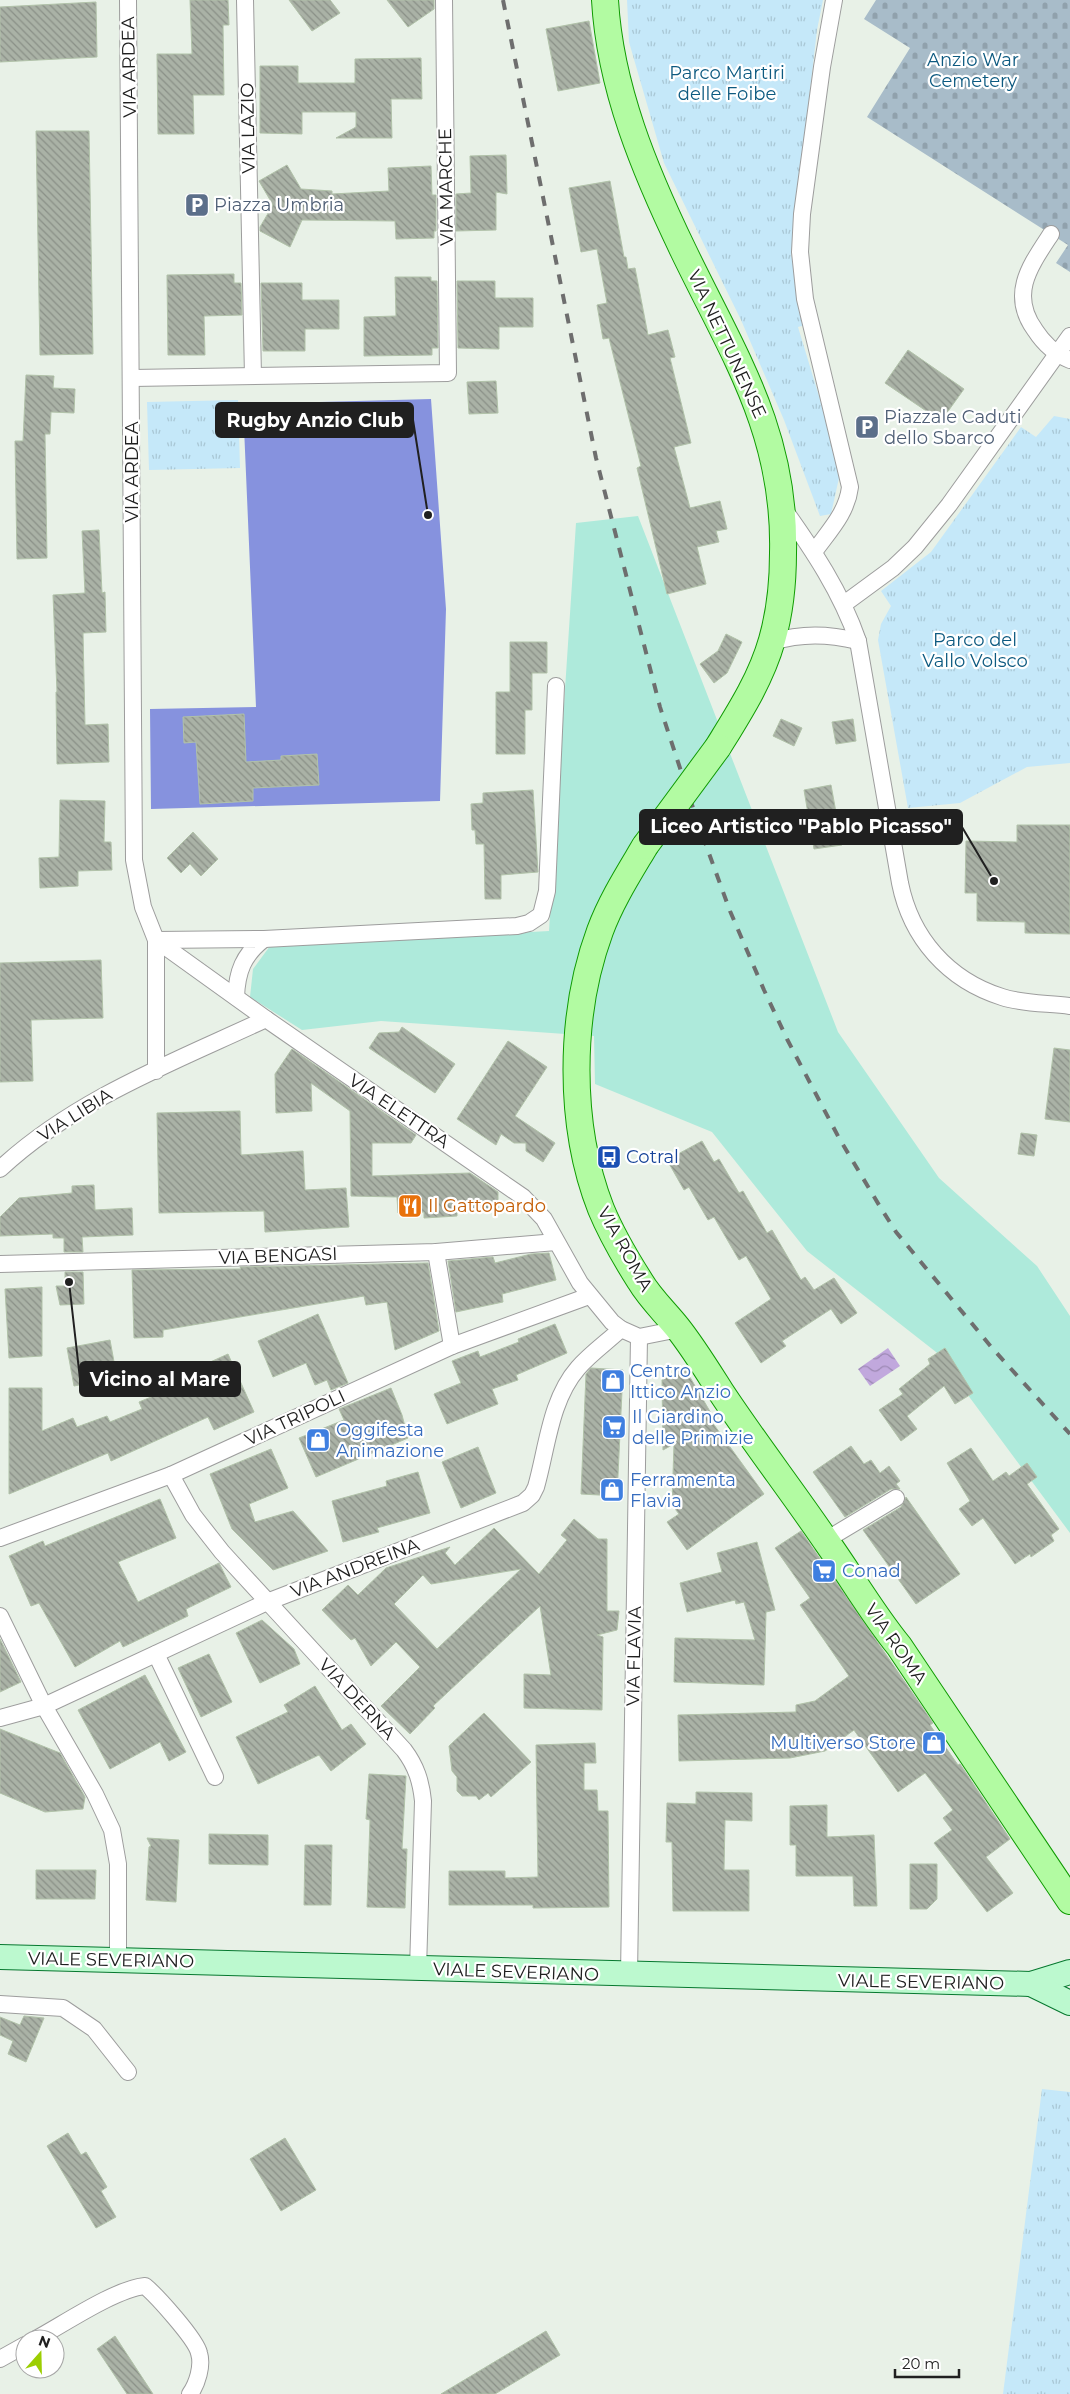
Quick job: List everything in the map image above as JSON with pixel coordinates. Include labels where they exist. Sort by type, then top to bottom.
[{"type":"main road","name":"VIA NETTUNENSE","points":[[605,0],[611,60],[622,102],[638,146],[682,248],[744,372],[756,402],[771,442],[783,508],[782,579],[779,608],[772,642],[753,687],[718,747]]},
{"type":"main road","name":"VIA ROMA","points":[[718,747],[646,846],[608,912],[588,974],[580,1020],[577,1066],[578,1111],[585,1153],[602,1210],[640,1283],[679,1329],[748,1433],[826,1540],[878,1621],[899,1646],[1070,1901]]},
{"type":"main road","name":"VIALE SEVERIANO","points":[[0,1957],[629,1975],[1032,1984],[1070,1972]]},
{"type":"main road","name":"VIALE SEVERIANO","points":[[1032,1984],[1070,2003]]},
{"type":"street","name":"VIA ARDEA","points":[[128,0],[132,378],[133,848],[139,890],[156,940],[156,1071]]},
{"type":"street","name":"VIA LAZIO","points":[[245,0],[254,376]]},
{"type":"street","name":"VIA MARCHE","points":[[254,376],[448,373],[444,0]]},
{"type":"street","points":[[814,552],[842,514],[850,487],[805,299],[800,261],[800,230],[822,67],[834,0]]},
{"type":"street","points":[[1051,234],[1028,271],[1022,295],[1025,311],[1031,326],[1042,340],[1064,357]]},
{"type":"street","points":[[844,604],[893,568],[916,547],[1064,357],[1070,336]]},
{"type":"street","points":[[132,378],[254,376]]},
{"type":"street","points":[[783,508],[814,552],[844,604],[858,641],[900,883],[907,911],[917,932],[927,946],[949,969],[980,988],[1012,999],[1070,1006]]},
{"type":"street","points":[[772,642],[810,634],[831,635],[858,641]]},
{"type":"street","points":[[156,940],[264,939],[517,926],[529,923],[541,915],[547,891],[556,686]]},
{"type":"street","points":[[236,997],[238,975],[244,959],[264,939]]},
{"type":"street","name":"VIA ELETTRA","points":[[156,940],[266,1019],[513,1189],[531,1204],[544,1219],[590,1296],[621,1329]]},
{"type":"street","name":"VIA LIBIA","points":[[0,1169],[36,1139],[80,1109],[266,1019]]},
{"type":"street","name":"VIA BENGASI","points":[[0,1264],[436,1252],[556,1242]]},
{"type":"street","points":[[436,1252],[452,1346]]},
{"type":"street","name":"VIA TRIPOLI","points":[[0,1538],[171,1475],[452,1346],[590,1296]]},
{"type":"street","points":[[621,1329],[639,1337],[679,1329]]},
{"type":"street","name":"VIA ANDREINA","points":[[0,1718],[44,1706],[267,1602],[528,1500],[536,1488],[551,1428],[568,1382],[585,1361],[621,1329]]},
{"type":"street","name":"VIA FLAVIA","points":[[629,1975],[639,1337]]},
{"type":"street","name":"VIA DERNA","points":[[171,1475],[188,1506],[210,1537],[267,1602],[404,1750],[419,1776],[423,1801],[418,1968]]},
{"type":"street","points":[[826,1540],[896,1498]]},
{"type":"street","points":[[0,1616],[44,1706],[99,1801],[115,1839],[118,1864],[118,1960]]},
{"type":"street","points":[[156,1654],[214,1777]]},
{"type":"street","points":[[0,2004],[63,2008],[94,2029],[128,2072]]},
{"type":"street","points":[[54,2329],[135,2286],[145,2286],[160,2298],[199,2352],[198,2390]]},
{"type":"street","points":[[0,2359],[15,2351]]},
{"type":"shaded area","points":[[431,399],[446,609],[440,801],[151,809],[150,709],[256,707],[243,404]]},
{"type":"shaded area","points":[[638,516],[838,1032],[939,1178],[1037,1266],[1070,1316],[1070,1533],[936,1352],[807,1251],[712,1132],[595,1084],[594,1036],[381,1021],[302,1030],[250,997],[253,969],[270,946],[549,931],[576,523]]},
{"type":"green space","name":"Parco Martiri delle Foibe","points":[[627,0],[823,0],[817,30],[791,254],[805,325],[798,327],[841,469],[831,514],[820,516],[784,420],[741,320],[664,163],[629,42]]},
{"type":"green space","name":"Anzio War Cemetery","points":[[876,0],[1070,0],[1070,272],[1056,263],[1068,245],[867,117],[910,48],[864,19]]},
{"type":"green space","points":[[238,400],[240,468],[149,470],[147,402]]},
{"type":"green space","name":"Parco del Vallo Volsco","points":[[1054,416],[1070,419],[1070,763],[1027,767],[960,803],[908,808],[878,640],[881,624],[891,606],[881,591],[931,552],[1021,427],[1036,437]]},
{"type":"green space","points":[[1042,2089],[1070,2092],[1070,2394],[1003,2394]]},
{"type":"water","points":[[888,1348],[900,1366],[870,1386],[858,1369]]},
{"type":"building","points":[[190,0],[228,0],[229,25],[223,25],[224,95],[193,95],[194,134],[158,134],[157,54],[192,54]]},
{"type":"building","points":[[289,0],[330,0],[340,13],[312,31]]},
{"type":"building","points":[[387,0],[434,0],[434,9],[408,27]]},
{"type":"building","points":[[96,2],[97,57],[0,62],[0,7]]},
{"type":"building","points":[[589,21],[600,83],[558,91],[546,29]]},
{"type":"building","points":[[421,58],[422,99],[391,99],[392,138],[336,138],[356,127],[356,112],[302,112],[302,134],[260,133],[260,66],[298,66],[298,83],[355,83],[355,59]]},
{"type":"building","points":[[36,131],[89,131],[93,354],[40,355]]},
{"type":"building","points":[[506,155],[507,194],[496,192],[496,230],[456,231],[456,194],[471,193],[470,156]]},
{"type":"building","points":[[287,165],[301,189],[332,191],[332,194],[389,191],[388,168],[431,166],[432,195],[436,195],[436,231],[434,231],[434,238],[396,239],[395,221],[302,220],[290,247],[260,231],[260,227],[273,205],[259,181]]},
{"type":"building","points":[[610,181],[624,257],[626,257],[628,269],[635,268],[648,335],[668,330],[675,357],[670,358],[691,443],[674,447],[690,508],[720,501],[727,529],[716,531],[719,542],[697,547],[706,584],[667,594],[637,468],[641,466],[609,338],[603,339],[597,305],[607,303],[597,249],[581,252],[569,188]]},
{"type":"building","points":[[234,274],[234,283],[241,283],[242,315],[204,316],[205,355],[168,355],[167,275]]},
{"type":"building","points":[[395,277],[431,277],[431,281],[437,281],[438,348],[432,348],[432,355],[364,356],[364,317],[396,316]]},
{"type":"building","points":[[457,281],[495,281],[495,298],[533,298],[533,327],[499,327],[499,349],[458,348]]},
{"type":"building","points":[[261,283],[302,283],[302,300],[339,300],[339,329],[305,329],[305,351],[263,351]]},
{"type":"building","points":[[908,350],[964,389],[941,421],[885,383]]},
{"type":"building","points":[[26,375],[54,376],[53,388],[75,389],[74,413],[51,412],[50,434],[45,434],[47,558],[17,559],[15,441],[23,441]]},
{"type":"building","points":[[496,381],[498,413],[469,414],[467,382]]},
{"type":"building","points":[[99,530],[102,593],[105,592],[106,632],[83,633],[85,725],[108,724],[109,762],[57,764],[57,692],[53,595],[85,593],[82,531]]},
{"type":"building","points":[[726,634],[742,642],[727,673],[714,683],[700,664],[718,651]]},
{"type":"building","points":[[510,642],[547,642],[547,673],[532,673],[532,710],[525,710],[525,754],[496,754],[496,692],[510,692]]},
{"type":"building","points":[[244,714],[246,762],[281,760],[281,756],[317,754],[319,785],[253,788],[253,801],[200,804],[196,742],[184,743],[183,717]]},
{"type":"building","points":[[781,719],[802,728],[794,746],[773,736]]},
{"type":"building","points":[[853,719],[856,741],[836,744],[832,722]]},
{"type":"building","points":[[831,785],[842,845],[814,849],[804,790]]},
{"type":"building","points":[[533,790],[538,872],[501,875],[501,899],[485,899],[484,844],[476,844],[475,830],[472,830],[471,804],[483,803],[483,793]]},
{"type":"building","points":[[60,800],[105,801],[104,842],[111,842],[112,870],[78,871],[78,886],[40,888],[39,858],[59,857]]},
{"type":"building","points":[[1017,825],[1070,825],[1070,934],[1025,933],[1025,922],[977,921],[977,893],[965,893],[966,841],[1017,842]]},
{"type":"building","points":[[193,832],[218,859],[201,876],[190,864],[181,873],[167,858]]},
{"type":"building","points":[[101,960],[103,1018],[31,1020],[33,1081],[0,1082],[0,963]]},
{"type":"building","points":[[402,1027],[455,1064],[435,1093],[369,1048],[379,1033],[399,1032]]},
{"type":"building","points":[[508,1041],[547,1067],[515,1116],[555,1143],[543,1162],[526,1151],[526,1143],[514,1143],[501,1134],[496,1145],[457,1119]]},
{"type":"building","points":[[1054,1048],[1070,1050],[1070,1122],[1045,1119]]},
{"type":"building","points":[[292,1049],[416,1135],[411,1143],[372,1143],[372,1176],[470,1173],[498,1192],[498,1209],[457,1211],[457,1216],[424,1218],[424,1212],[398,1213],[397,1197],[351,1196],[350,1111],[311,1083],[312,1111],[276,1113],[275,1074]]},
{"type":"building","points":[[240,1111],[241,1155],[303,1151],[305,1190],[346,1188],[349,1227],[265,1232],[264,1211],[159,1213],[157,1113]]},
{"type":"building","points":[[1021,1133],[1037,1135],[1034,1156],[1018,1154]]},
{"type":"building","points":[[702,1141],[714,1162],[719,1159],[739,1193],[743,1191],[767,1233],[772,1230],[801,1280],[805,1277],[814,1290],[834,1278],[857,1313],[841,1324],[831,1309],[782,1341],[786,1346],[761,1363],[735,1323],[771,1299],[746,1256],[739,1260],[714,1217],[708,1220],[689,1187],[684,1190],[667,1160]]},
{"type":"building","points":[[94,1185],[95,1210],[132,1208],[133,1235],[82,1237],[83,1252],[64,1252],[64,1238],[53,1238],[53,1234],[0,1236],[0,1217],[19,1198],[72,1193],[72,1186]]},
{"type":"building","points":[[549,1253],[556,1280],[502,1294],[503,1302],[456,1312],[448,1261],[493,1257],[495,1263],[531,1254]]},
{"type":"building","points":[[428,1263],[439,1331],[395,1350],[387,1302],[366,1305],[364,1296],[163,1330],[163,1337],[134,1338],[132,1270],[241,1269],[240,1267]]},
{"type":"building","points":[[65,1272],[83,1272],[84,1304],[60,1305],[56,1286],[65,1286]]},
{"type":"building","points":[[42,1287],[42,1356],[9,1358],[5,1289]]},
{"type":"building","points":[[318,1314],[348,1383],[331,1390],[327,1380],[315,1385],[306,1363],[273,1377],[258,1341]]},
{"type":"building","points":[[555,1324],[567,1353],[516,1375],[518,1380],[492,1389],[498,1404],[447,1424],[434,1394],[461,1383],[452,1361],[478,1351],[480,1357],[519,1342],[518,1339]]},
{"type":"building","points":[[110,1340],[117,1378],[74,1386],[67,1348]]},
{"type":"building","points":[[945,1348],[973,1393],[955,1404],[944,1386],[907,1416],[917,1429],[901,1441],[879,1410],[903,1394],[899,1389],[930,1364],[928,1359]]},
{"type":"building","points":[[228,1354],[254,1412],[214,1430],[208,1417],[111,1461],[108,1453],[9,1494],[9,1388],[42,1388],[42,1431],[73,1418],[77,1427],[107,1416],[110,1422],[142,1409],[139,1402],[192,1380],[188,1372]]},
{"type":"building","points":[[684,1367],[715,1420],[712,1422],[764,1494],[687,1550],[667,1522],[679,1514],[672,1505],[674,1444],[663,1450],[662,1380]]},
{"type":"building","points":[[591,1368],[623,1370],[617,1496],[581,1494],[586,1374]]},
{"type":"building","points":[[391,1388],[402,1415],[408,1438],[316,1477],[299,1438],[344,1420],[339,1409]]},
{"type":"building","points":[[851,1446],[864,1464],[871,1460],[880,1473],[889,1466],[900,1481],[896,1484],[900,1489],[891,1489],[845,1517],[813,1472]]},
{"type":"building","points":[[478,1447],[496,1493],[461,1508],[442,1462]]},
{"type":"building","points":[[971,1448],[993,1481],[1006,1472],[1009,1476],[1027,1463],[1037,1477],[1027,1484],[1059,1529],[1051,1535],[1054,1541],[1031,1557],[1030,1554],[1015,1564],[983,1518],[972,1526],[959,1509],[970,1501],[947,1463]]},
{"type":"building","points":[[271,1449],[288,1488],[249,1504],[255,1522],[293,1511],[328,1551],[273,1570],[232,1529],[210,1474]]},
{"type":"building","points":[[418,1472],[430,1513],[377,1528],[379,1532],[343,1542],[332,1501],[387,1486],[386,1481]]},
{"type":"building","points":[[906,1497],[960,1574],[916,1604],[863,1530],[901,1507]]},
{"type":"building","points":[[160,1499],[176,1538],[118,1562],[138,1602],[219,1563],[231,1587],[186,1609],[188,1616],[123,1647],[120,1641],[75,1667],[39,1603],[31,1606],[9,1556],[43,1541],[45,1546]]},
{"type":"building","points":[[574,1519],[598,1539],[607,1539],[607,1611],[619,1611],[617,1630],[597,1635],[603,1637],[602,1710],[524,1708],[524,1674],[551,1675],[540,1606],[433,1706],[435,1708],[410,1734],[381,1706],[420,1667],[396,1642],[371,1666],[355,1638],[351,1640],[322,1610],[348,1585],[358,1595],[386,1568],[450,1547],[445,1553],[455,1565],[494,1528],[539,1574],[567,1540],[561,1535]],"holes":[[[521,1569],[437,1649],[394,1604],[423,1575],[431,1584]]]},
{"type":"building","points":[[801,1531],[933,1723],[930,1725],[958,1765],[960,1764],[1010,1839],[986,1857],[1013,1893],[987,1912],[934,1843],[952,1830],[943,1818],[953,1810],[925,1773],[898,1792],[854,1730],[825,1751],[790,1758],[679,1761],[678,1715],[796,1712],[796,1705],[815,1701],[849,1676],[800,1605],[810,1598],[775,1548]]},
{"type":"building","points":[[757,1542],[775,1610],[766,1612],[764,1685],[674,1682],[675,1638],[755,1640],[744,1602],[736,1604],[735,1600],[687,1612],[680,1583],[722,1572],[717,1553]]},
{"type":"building","points":[[262,1620],[294,1649],[300,1664],[260,1683],[236,1633]]},
{"type":"building","points":[[0,1639],[21,1682],[0,1692]]},
{"type":"building","points":[[209,1654],[232,1702],[201,1717],[178,1668]]},
{"type":"building","points":[[145,1675],[186,1752],[169,1761],[160,1742],[110,1769],[78,1710]]},
{"type":"building","points":[[315,1686],[342,1730],[351,1724],[366,1744],[331,1771],[319,1755],[258,1784],[236,1737],[288,1712],[284,1705]]},
{"type":"building","points":[[484,1713],[531,1762],[491,1797],[488,1793],[479,1800],[476,1796],[462,1796],[457,1791],[457,1777],[452,1771],[449,1746]]},
{"type":"building","points":[[0,1729],[60,1753],[85,1797],[83,1809],[45,1812],[0,1793]]},
{"type":"building","points":[[595,1743],[596,1763],[584,1763],[584,1790],[597,1790],[598,1811],[608,1811],[609,1907],[533,1908],[533,1905],[449,1905],[449,1871],[505,1871],[505,1878],[538,1877],[536,1745]]},
{"type":"building","points":[[369,1774],[406,1776],[402,1849],[407,1849],[405,1908],[367,1907],[370,1820],[366,1819]]},
{"type":"building","points":[[696,1792],[752,1793],[752,1821],[725,1820],[724,1870],[749,1870],[749,1911],[673,1911],[672,1842],[666,1842],[667,1803],[696,1804]]},
{"type":"building","points":[[827,1805],[827,1837],[874,1835],[877,1906],[854,1906],[853,1876],[796,1876],[796,1845],[790,1845],[790,1806]]},
{"type":"building","points":[[209,1834],[268,1835],[268,1865],[209,1864]]},
{"type":"building","points":[[147,1838],[179,1840],[176,1902],[146,1900],[149,1847],[151,1846]]},
{"type":"building","points":[[305,1845],[332,1845],[331,1905],[304,1905]]},
{"type":"building","points":[[910,1864],[937,1864],[937,1899],[927,1909],[910,1909]]},
{"type":"building","points":[[36,1870],[96,1870],[95,1899],[36,1899]]},
{"type":"building","points":[[24,2016],[44,2018],[26,2062],[8,2054],[13,2041],[0,2035],[0,2017],[20,2025]]},
{"type":"building","points":[[68,2133],[81,2155],[86,2152],[107,2187],[101,2191],[116,2217],[96,2228],[47,2146]]},
{"type":"building","points":[[285,2138],[316,2190],[281,2211],[250,2159]]},
{"type":"building","points":[[546,2331],[560,2355],[495,2394],[441,2394]]},
{"type":"building","points":[[115,2336],[153,2394],[127,2394],[97,2349]]},
{"type":"railway","points":[[503,0],[596,458],[660,707],[699,826],[730,911],[787,1039],[839,1138],[896,1232],[993,1349],[1070,1434]]},
{"type":"place","name":"Piazza Umbria","points":[[197,205]]},
{"type":"place","name":"Piazzale Caduti dello Sbarco","points":[[867,427]]},
{"type":"place","name":"Rugby Anzio Club","points":[[428,515]]},
{"type":"place","name":"Liceo Artistico \"Pablo Picasso\"","points":[[994,881]]},
{"type":"place","name":"Cotral","points":[[609,1157]]},
{"type":"place","name":"Il Gattopardo","points":[[410,1206]]},
{"type":"place","name":"Vicino al Mare","points":[[69,1282]]},
{"type":"place","name":"Centro Ittico Anzio","points":[[613,1381]]},
{"type":"place","name":"Il Giardino delle Primizie","points":[[614,1427]]},
{"type":"place","name":"Oggifesta Animazione","points":[[318,1440]]},
{"type":"place","name":"Ferramenta Flavia","points":[[612,1490]]},
{"type":"place","name":"Conad","points":[[824,1571]]},
{"type":"place","name":"Multiverso Store","points":[[934,1743]]}]
